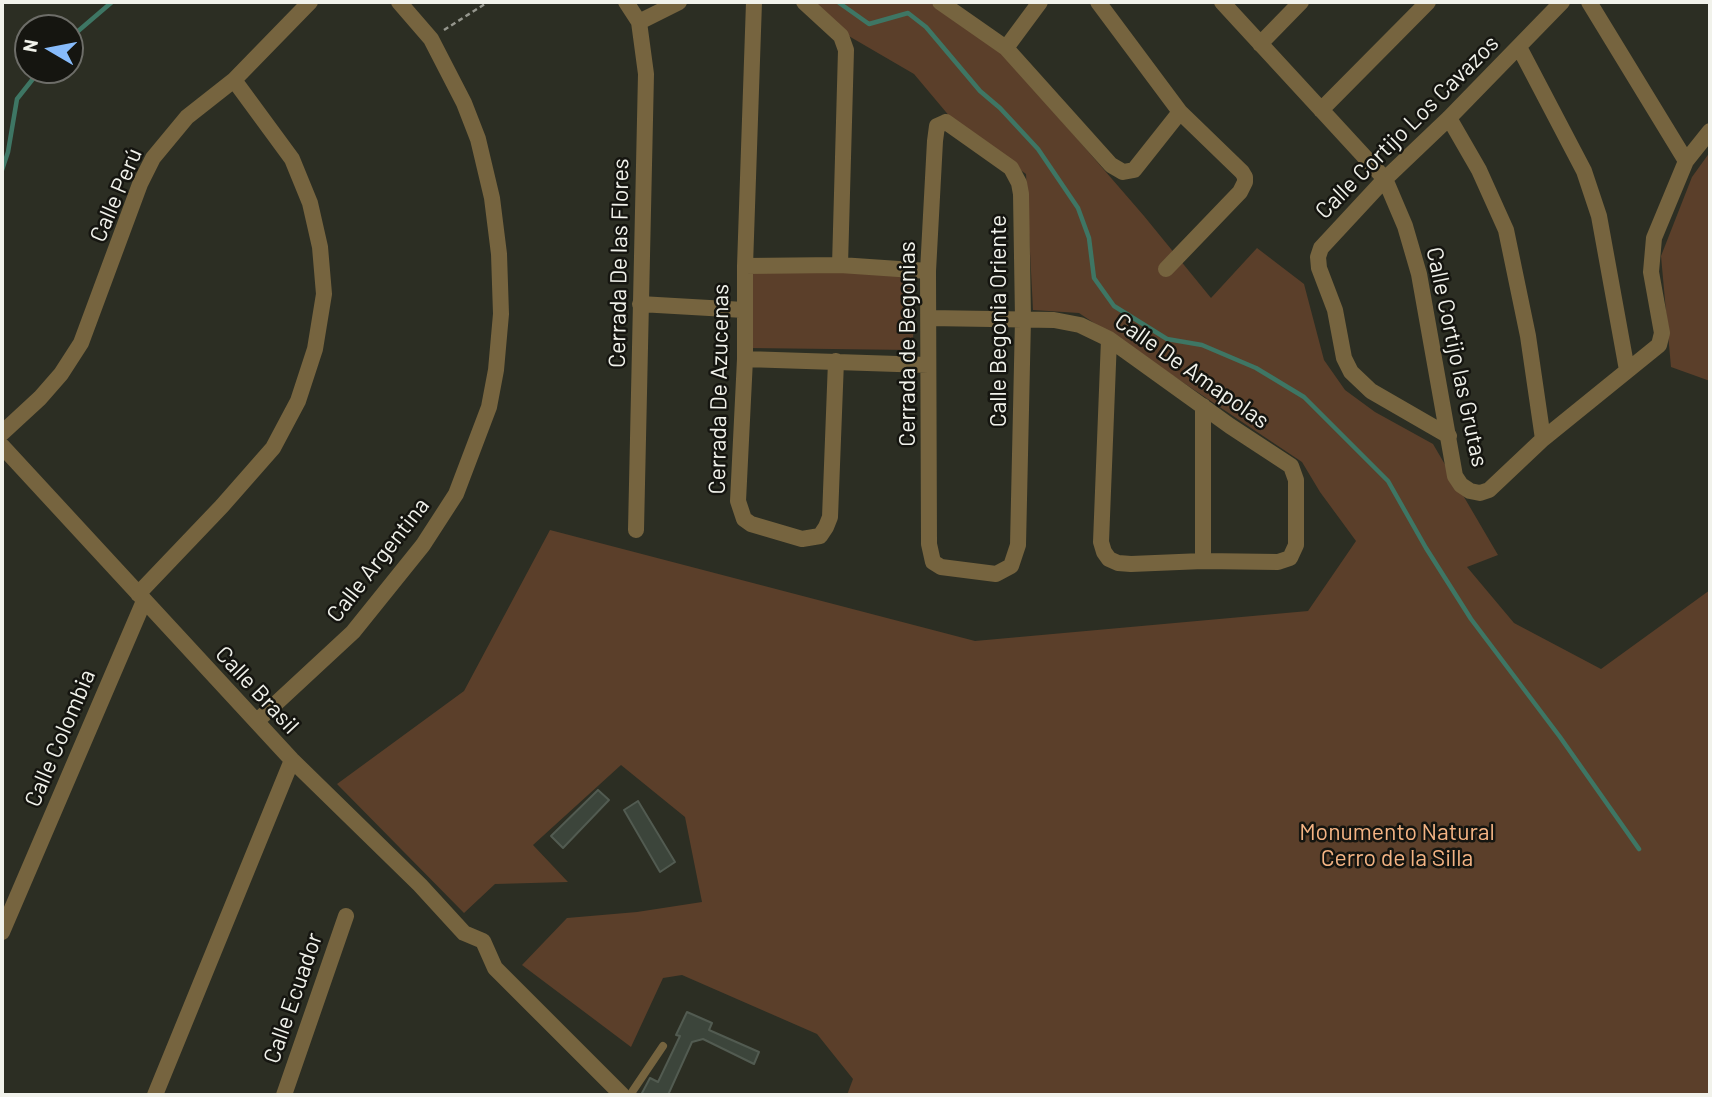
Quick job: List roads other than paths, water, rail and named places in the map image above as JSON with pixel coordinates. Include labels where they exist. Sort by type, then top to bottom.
[{"type":"street","name":"Calle Perú","points":[[2,433],[40,398],[61,374],[81,344],[140,184],[153,158],[187,117],[234,80],[310,2]]},
{"type":"street","name":"Calle Argentina","points":[[257,721],[354,632],[423,545],[456,494],[489,407],[496,370],[501,314],[499,254],[492,198],[464,103],[431,39],[399,2]]},
{"type":"street","name":"Cerrada De las Flores","points":[[626,2],[639,22],[646,74],[636,530]]},
{"type":"street","points":[[639,22],[679,2]]},
{"type":"street","name":"Cerrada De Azucenas","points":[[754,2],[745,266],[745,359],[738,500],[744,519],[751,524],[802,539],[820,536],[830,517],[836,362]]},
{"type":"street","points":[[804,2],[841,36],[846,50],[840,265]]},
{"type":"street","points":[[940,2],[1006,48],[1111,164],[1123,172],[1134,170],[1180,112]]},
{"type":"street","points":[[1006,48],[1040,2]]},
{"type":"street","points":[[1098,2],[1180,112],[1242,172],[1245,182],[1240,192],[1166,269]]},
{"type":"street","name":"Calle Cortijo las Grutas","points":[[1222,2],[1385,179],[1405,226],[1419,274],[1455,476],[1461,485],[1480,493],[1489,490],[1543,439]]},
{"type":"street","points":[[1260,44],[1301,2]]},
{"type":"street","points":[[1321,110],[1428,2]]},
{"type":"street","name":"Calle Cortijo Los Cavazos","points":[[1449,436],[1371,391],[1351,372],[1344,358],[1335,310],[1318,257],[1327,239],[1562,2]]},
{"type":"street","points":[[1588,2],[1686,161]]},
{"type":"street","points":[[1519,47],[1584,171],[1592,193],[1611,271],[1628,370]]},
{"type":"street","points":[[141,598],[273,448],[299,401],[316,349],[324,294],[320,247],[310,203],[292,159],[234,80]]},
{"type":"street","points":[[1449,118],[1479,170],[1506,230],[1528,336],[1543,439]]},
{"type":"street","name":"Calle Begonia Oriente","points":[[933,562],[950,570],[996,573],[1011,566],[1018,545],[1023,319],[1021,194],[1016,174],[951,124],[946,122],[937,126]]},
{"type":"street","name":"Cerrada de Begonias","points":[[933,562],[929,544],[928,271],[937,126]]},
{"type":"street","points":[[1543,439],[1656,350],[1662,333],[1651,272],[1654,238],[1686,161],[1710,131]]},
{"type":"street","points":[[745,266],[840,265],[928,271]]},
{"type":"street","points":[[640,304],[744,310]]},
{"type":"street","name":"Calle De Amapolas","points":[[929,318],[1054,320],[1080,325],[1109,340],[1291,466],[1296,480],[1296,545],[1290,558],[1278,562],[1203,561]]},
{"type":"street","points":[[1109,340],[1101,542],[1109,559],[1118,563],[1203,561],[1203,406]]},
{"type":"street","points":[[745,359],[928,365]]},
{"type":"street","name":"Calle Brasil","points":[[2,446],[292,760],[155,1095]]},
{"type":"street","name":"Calle Colombia","points":[[2,932],[141,598]]},
{"type":"street","points":[[292,760],[421,885],[464,933],[483,941],[495,968],[622,1095]]},
{"type":"street","name":"Calle Ecuador","points":[[284,1095],[346,916]]},
{"type":"lane","points":[[630,1095],[663,1046]]},
{"type":"waterway","points":[[84,26],[112,2]]},
{"type":"waterway","points":[[838,2],[869,24],[908,13],[926,27],[980,91],[1000,108],[1038,149],[1078,208],[1089,238],[1094,278],[1114,306],[1167,339],[1202,345],[1256,368],[1304,397],[1388,481],[1471,619],[1560,737],[1639,849]]},
{"type":"waterway","points":[[2,170],[8,152],[17,99],[29,84]]},
{"type":"park label","name":"Monumento Natural Cerro de la Silla","points":[[1397,845]]}]
